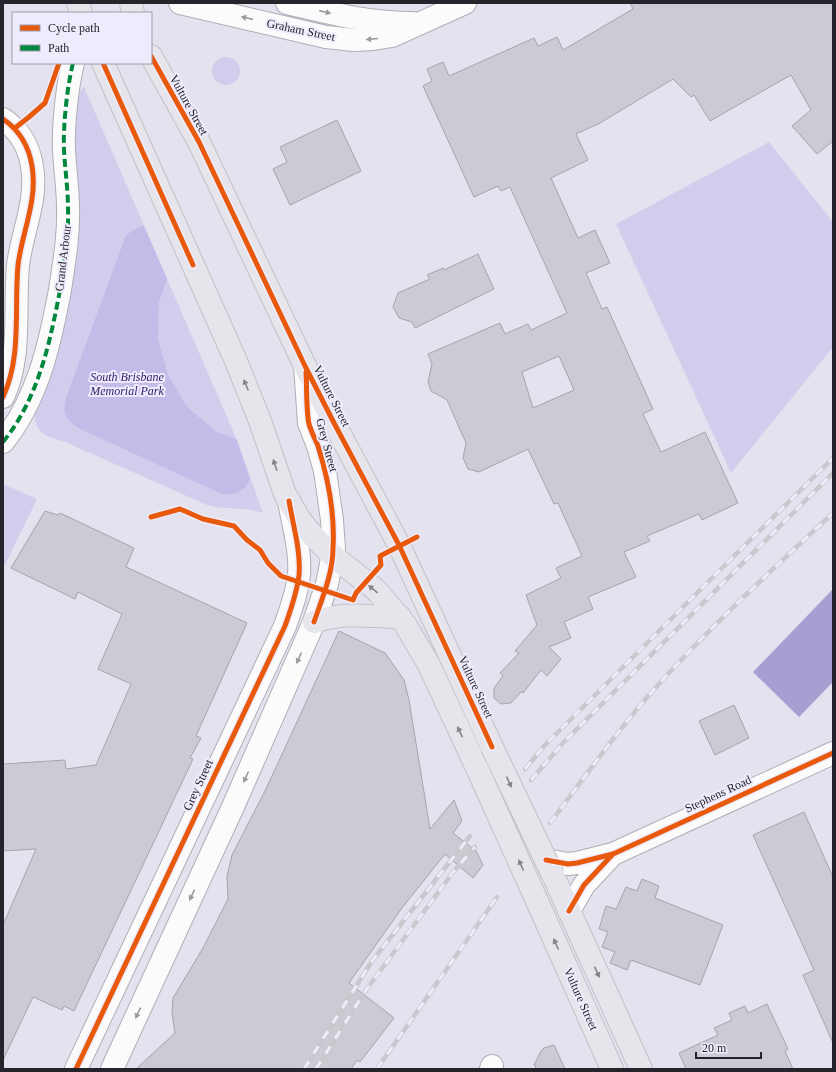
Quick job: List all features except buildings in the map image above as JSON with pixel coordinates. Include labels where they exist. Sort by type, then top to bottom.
[{"type":"main road","name":"Vulture Street","points":[[152,58],[186,118],[217,178],[305,366],[399,545],[492,747],[553,866],[569,911],[642,1069]]},
{"type":"main road","name":"Vulture Street","points":[[103,64],[236,361],[260,421],[289,502],[305,526],[333,556],[376,590],[400,617],[429,665],[477,768],[612,1069]]},
{"type":"main road","points":[[314,622],[333,616],[344,615],[400,617]]},
{"type":"street","name":"Graham Street","points":[[180,3],[326,37],[354,40],[392,36],[465,3]]},
{"type":"street","name":"Graham Street","points":[[287,3],[369,21],[422,23]]},
{"type":"street","name":"Grand Arbour","points":[[3,442],[23,413],[32,392],[43,361],[56,311],[68,229],[64,136],[67,101],[73,64]]},
{"type":"street","points":[[3,397],[9,382],[14,360],[18,264],[31,207],[34,185],[28,149],[9,123]]},
{"type":"street","name":"Grey Street","points":[[112,1069],[229,816],[314,622],[327,584],[333,556],[331,508],[318,446],[309,423],[305,366]]},
{"type":"street","name":"Grey Street","points":[[76,1069],[292,607],[296,592],[299,566],[298,548],[289,502]]},
{"type":"street","name":"Stephens Road","points":[[553,866],[577,863],[613,854],[833,753]]},
{"type":"street","name":"Stephens Road","points":[[569,911],[584,885],[613,854]]},
{"type":"green space","points":[[226,57],[236,61],[240,71],[236,81],[226,85],[216,81],[212,71],[216,61]]},
{"type":"green space","name":"South Brisbane Memorial Park","points":[[84,87],[237,440],[263,513],[207,505],[65,442],[48,436],[37,427],[34,414],[72,165],[77,95]]},
{"type":"green space","points":[[769,142],[833,222],[833,347],[731,473],[616,224]]},
{"type":"green space","points":[[144,226],[167,279],[159,302],[158,339],[168,375],[187,407],[215,431],[237,440],[250,480],[248,484],[239,492],[222,494],[78,428],[67,418],[64,408],[66,398],[126,235],[137,228]]},
{"type":"green space","points":[[3,484],[37,499],[3,569]]},
{"type":"shaded area","points":[[833,589],[833,682],[799,717],[753,672]]},
{"type":"railway","points":[[525,769],[545,745],[833,458]]},
{"type":"railway","points":[[531,780],[563,743],[833,473]]},
{"type":"railway","points":[[550,823],[616,735],[658,685],[722,619],[833,513]]},
{"type":"railway","points":[[304,1069],[372,961],[470,836]]},
{"type":"railway","points":[[316,1069],[366,990],[454,871],[475,847]]},
{"type":"railway","points":[[377,1069],[497,897]]},
{"type":"marked path","points":[[3,442],[25,408],[34,389],[47,350],[60,290],[68,228],[68,194],[64,150],[64,130],[67,95],[73,64]]},
{"type":"cycle path","points":[[152,58],[199,142],[305,366],[399,545],[492,747]]},
{"type":"cycle path","points":[[15,128],[45,103],[59,64]]},
{"type":"cycle path","points":[[103,64],[193,265]]},
{"type":"cycle path","points":[[3,119],[14,128],[26,146],[31,159],[33,179],[33,191],[29,216],[18,265],[16,332],[13,366],[3,397]]},
{"type":"cycle path","points":[[306,372],[308,418],[325,471],[333,523],[333,557],[324,595],[314,622]]},
{"type":"cycle path","points":[[76,1069],[285,626],[294,601],[299,575],[298,547],[289,501]]},
{"type":"cycle path","points":[[151,517],[180,509],[203,519],[234,526],[247,540],[260,550],[268,563],[281,576],[353,600],[356,593],[381,565],[380,556],[417,537]]},
{"type":"cycle path","points":[[546,860],[568,864],[613,854],[833,753]]},
{"type":"cycle path","points":[[569,911],[584,885],[613,854]]}]
